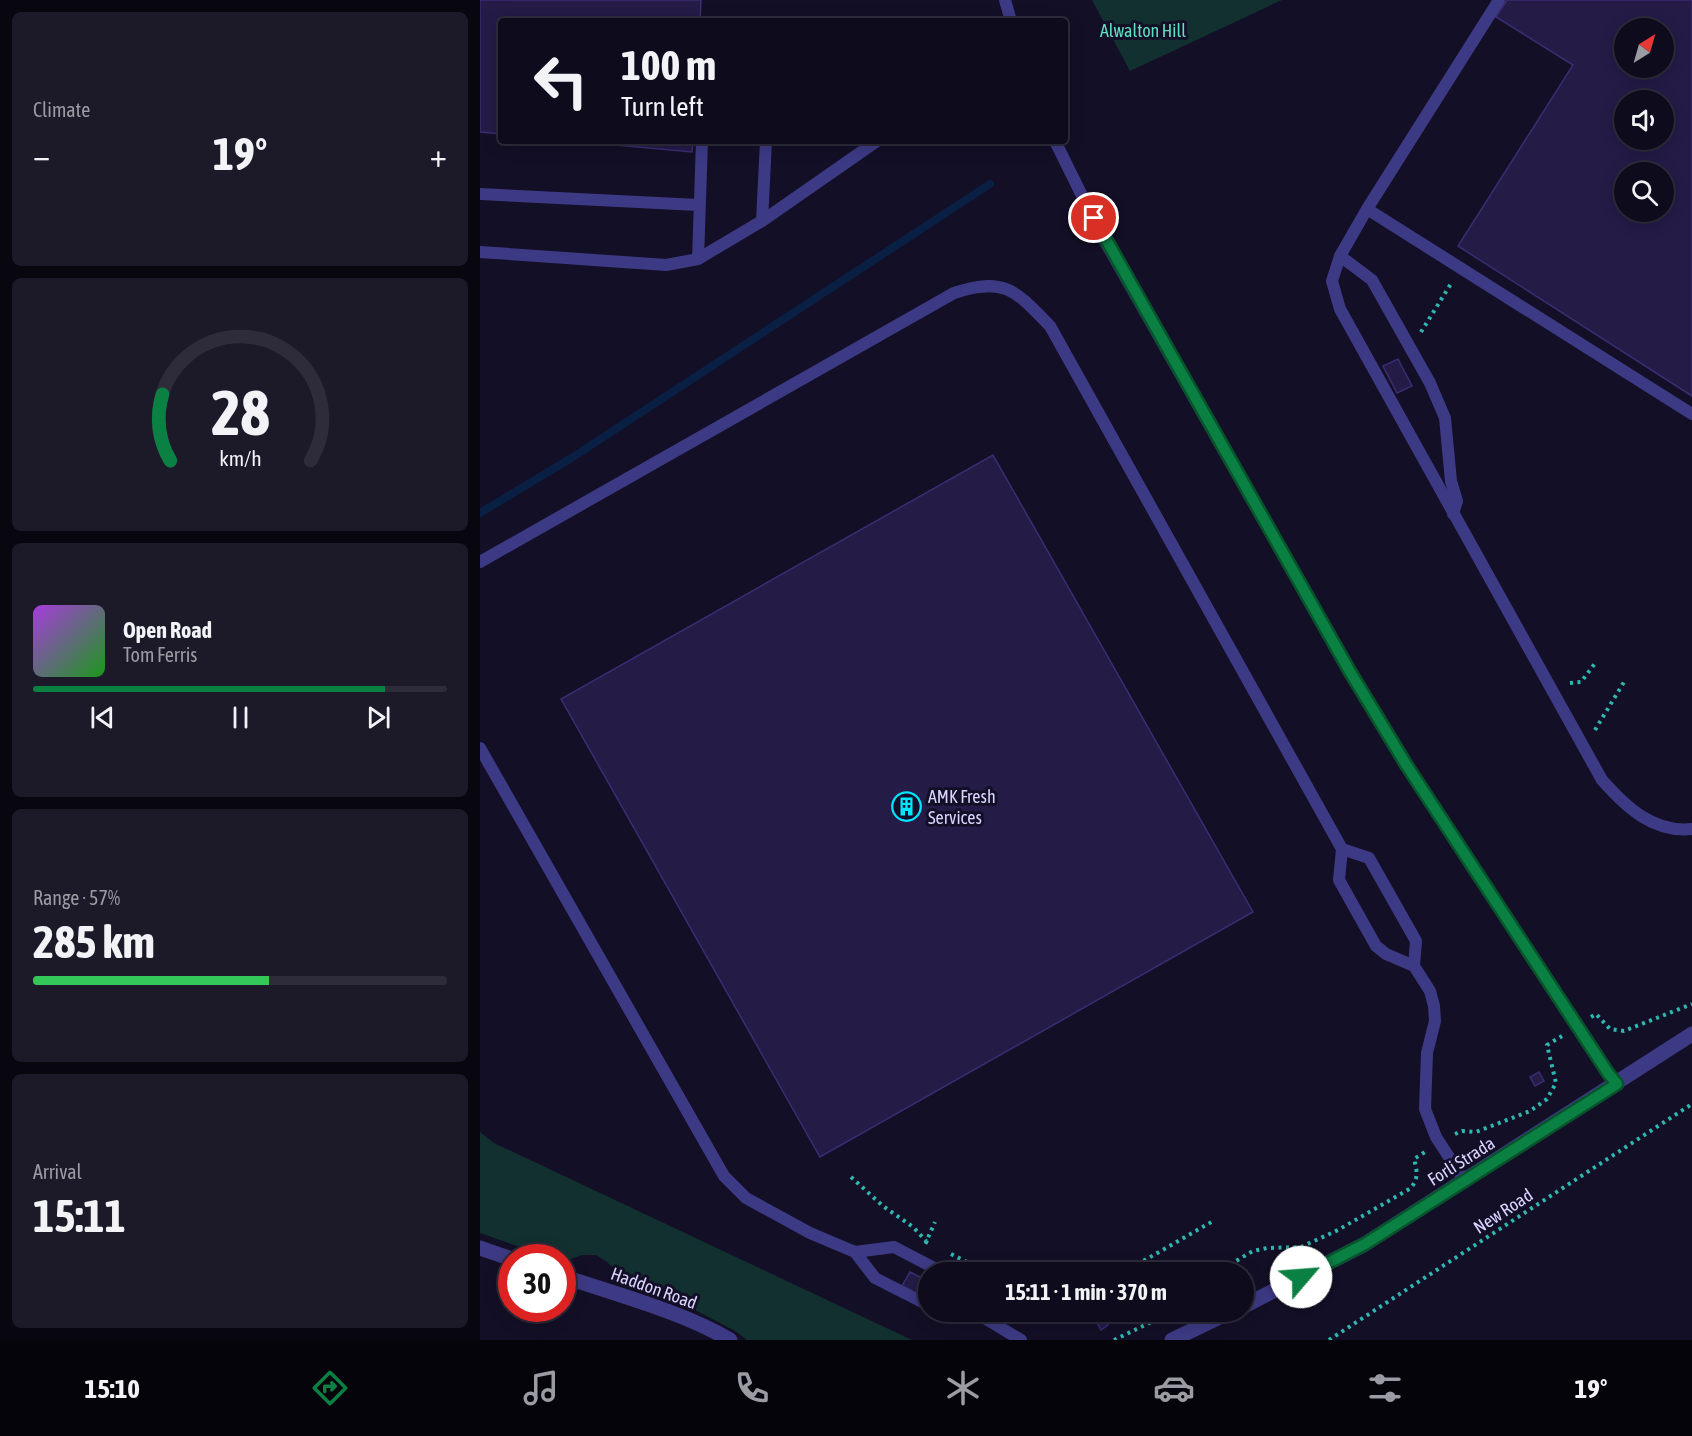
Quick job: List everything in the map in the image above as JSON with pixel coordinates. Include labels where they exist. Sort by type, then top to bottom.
[{"type":"street","name":"Forli Strada","points":[[1254,1301],[1365,1244],[1692,1035]]},
{"type":"street","points":[[480,1248],[498,1254]]},
{"type":"street","name":"Haddon Road","points":[[576,1281],[661,1310],[715,1331],[730,1340]]},
{"type":"street","points":[[1172,1340],[1209,1322]]},
{"type":"lane","points":[[1005,0],[1010,18]]},
{"type":"lane","points":[[1499,0],[1367,209],[1340,256],[1332,281],[1340,309],[1602,780],[1624,804],[1643,818],[1664,827],[1692,829]]},
{"type":"lane","points":[[698,259],[702,144]]},
{"type":"lane","points":[[762,221],[766,144]]},
{"type":"lane","points":[[480,252],[666,265],[698,259],[762,221],[873,144]]},
{"type":"lane","points":[[1056,144],[1103,238],[1349,670],[1414,776],[1617,1084]]},
{"type":"lane","points":[[480,194],[698,205]]},
{"type":"lane","points":[[1367,209],[1692,414]]},
{"type":"lane","points":[[1340,256],[1372,279],[1430,383],[1444,418],[1451,481],[1457,501],[1453,514]]},
{"type":"lane","points":[[480,562],[954,293],[975,286],[995,284],[1024,298],[1050,326],[1342,849],[1339,880],[1376,946],[1386,954],[1414,966],[1430,991],[1435,1021],[1427,1053],[1425,1109],[1436,1137],[1465,1182]]},
{"type":"lane","points":[[480,748],[724,1176],[746,1198],[810,1233],[855,1252],[875,1278],[918,1300]]},
{"type":"lane","points":[[1342,849],[1370,858],[1416,941],[1414,966]]},
{"type":"lane","points":[[855,1252],[894,1247],[923,1262]]},
{"type":"lane","points":[[991,1322],[1021,1340]]},
{"type":"path","points":[[1420,334],[1461,268]]},
{"type":"path","points":[[1568,690],[1563,681],[1581,682],[1596,662]]},
{"type":"path","points":[[1589,724],[1594,732],[1624,682]]},
{"type":"path","points":[[1589,1018],[1596,1014],[1610,1029],[1624,1031],[1692,1004]]},
{"type":"path","points":[[1451,1136],[1462,1131],[1476,1132],[1487,1128],[1530,1111],[1547,1099],[1556,1083],[1547,1045],[1552,1043]]},
{"type":"path","name":"New Road","points":[[1329,1340],[1692,1104]]},
{"type":"path","points":[[1235,1262],[1253,1251],[1301,1247],[1356,1220],[1412,1188],[1417,1180],[1414,1159],[1418,1156]]},
{"type":"path","points":[[851,1177],[883,1206],[913,1227],[926,1242],[935,1246]]},
{"type":"path","points":[[1142,1262],[1215,1220]]},
{"type":"path","points":[[926,1242],[935,1222]]},
{"type":"path","points":[[944,1251],[967,1262]]},
{"type":"path","points":[[1114,1340],[1151,1322]]},
{"type":"green space","name":"Alwalton Hill","points":[[1092,0],[1282,0],[1130,71]]},
{"type":"green space","points":[[480,1132],[494,1143],[912,1340],[747,1340],[735,1331],[646,1284],[625,1279],[596,1255],[576,1257],[576,1244],[511,1244],[480,1233]]},
{"type":"building","points":[[480,0],[701,0],[700,18],[498,18],[498,134],[480,132]]},
{"type":"building","points":[[1507,0],[1692,0],[1692,396],[1458,246],[1573,65],[1496,17]]},
{"type":"building","points":[[604,144],[693,144],[692,152]]},
{"type":"building","points":[[1398,359],[1412,386],[1397,393],[1383,366]]},
{"type":"building","name":"AMK Fresh Services","points":[[993,455],[1253,912],[820,1157],[561,699]]},
{"type":"building","points":[[1539,1072],[1544,1081],[1535,1086],[1530,1077]]},
{"type":"building","points":[[910,1272],[918,1276],[918,1294],[902,1286]]},
{"type":"building","points":[[1097,1322],[1106,1322],[1108,1325],[1101,1330]]},
{"type":"waterway","points":[[480,513],[573,457],[990,184]]},
{"type":"place","name":"AMK Fresh Services","points":[[907,806]]},
{"type":"route","points":[[1094,218],[1103,238],[1349,670],[1407,766],[1617,1084],[1365,1244],[1301,1277]]}]
